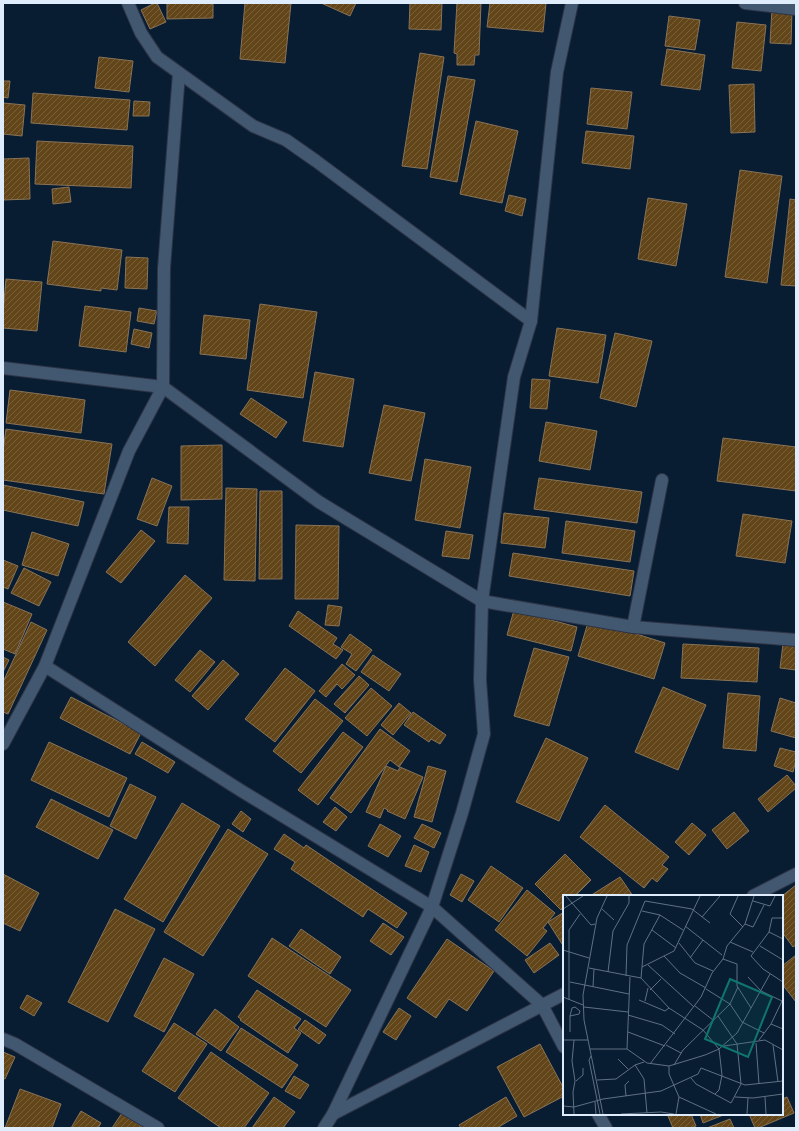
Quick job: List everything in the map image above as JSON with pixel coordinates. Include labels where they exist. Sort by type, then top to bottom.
[{"type":"street","points":[[128,3],[142,33],[157,57],[253,126],[286,140],[316,160],[531,321]]},
{"type":"street","points":[[324,1128],[333,1114],[432,907],[462,813],[484,734],[480,680],[482,601],[514,378],[531,321],[557,72],[572,3]]},
{"type":"street","points":[[746,3],[796,9]]},
{"type":"street","points":[[3,744],[45,666],[129,451],[163,387],[164,268],[178,73]]},
{"type":"street","points":[[3,368],[163,387],[319,502],[482,601],[633,627],[796,640]]},
{"type":"street","points":[[633,627],[662,480]]},
{"type":"street","points":[[45,666],[240,790],[432,907],[542,1005],[563,1045]]},
{"type":"street","points":[[755,895],[796,874]]},
{"type":"street","points":[[333,1114],[563,994]]},
{"type":"street","points":[[3,1038],[16,1044],[158,1128]]},
{"type":"street","points":[[599,1115],[606,1128]]},
{"type":"building","points":[[157,3],[166,22],[150,29],[141,10]]},
{"type":"building","points":[[167,3],[213,3],[213,18],[167,19]]},
{"type":"building","points":[[245,3],[291,3],[285,63],[240,59]]},
{"type":"building","points":[[321,3],[356,3],[350,16]]},
{"type":"building","points":[[410,3],[442,3],[441,30],[409,29]]},
{"type":"building","points":[[457,3],[481,3],[479,55],[475,55],[474,65],[457,65],[457,54],[454,53]]},
{"type":"building","points":[[490,3],[546,3],[543,32],[487,27]]},
{"type":"building","points":[[772,9],[792,10],[791,44],[770,43]]},
{"type":"building","points":[[669,16],[700,20],[695,50],[665,46]]},
{"type":"building","points":[[737,22],[766,25],[761,71],[732,68]]},
{"type":"building","points":[[667,49],[705,55],[700,90],[661,85]]},
{"type":"building","points":[[420,53],[444,57],[427,169],[402,166]]},
{"type":"building","points":[[99,57],[133,61],[129,92],[95,88]]},
{"type":"building","points":[[448,76],[475,80],[457,182],[430,177]]},
{"type":"building","points":[[3,81],[10,81],[8,98],[3,97]]},
{"type":"building","points":[[754,84],[755,132],[731,133],[729,85]]},
{"type":"building","points":[[591,88],[632,92],[627,129],[587,124]]},
{"type":"building","points":[[33,93],[130,100],[127,130],[31,123]]},
{"type":"building","points":[[134,101],[150,102],[149,116],[133,116]]},
{"type":"building","points":[[3,103],[25,105],[22,136],[3,134]]},
{"type":"building","points":[[476,121],[518,131],[502,203],[460,194]]},
{"type":"building","points":[[586,131],[634,136],[630,169],[582,163]]},
{"type":"building","points":[[37,141],[133,146],[131,188],[35,184]]},
{"type":"building","points":[[29,158],[30,199],[3,200],[3,159]]},
{"type":"building","points":[[740,170],[782,176],[767,283],[725,277]]},
{"type":"building","points":[[69,187],[71,202],[53,204],[52,189]]},
{"type":"building","points":[[509,195],[526,199],[522,216],[505,211]]},
{"type":"building","points":[[648,198],[687,204],[676,266],[638,259]]},
{"type":"building","points":[[790,199],[796,200],[796,286],[781,285]]},
{"type":"building","points":[[53,241],[122,250],[117,290],[101,288],[101,291],[47,284]]},
{"type":"building","points":[[126,257],[148,258],[147,289],[125,288]]},
{"type":"building","points":[[6,279],[42,282],[37,331],[3,328]]},
{"type":"building","points":[[260,304],[317,312],[303,398],[247,390]]},
{"type":"building","points":[[85,306],[131,312],[126,352],[79,346]]},
{"type":"building","points":[[139,308],[157,311],[154,324],[137,321]]},
{"type":"building","points":[[204,315],[250,320],[246,359],[200,354]]},
{"type":"building","points":[[557,328],[606,335],[598,383],[549,376]]},
{"type":"building","points":[[134,329],[152,333],[149,348],[131,344]]},
{"type":"building","points":[[615,333],[652,341],[636,407],[600,398]]},
{"type":"building","points":[[315,372],[354,379],[343,447],[303,441]]},
{"type":"building","points":[[532,379],[550,380],[547,409],[530,408]]},
{"type":"building","points":[[10,390],[85,400],[81,433],[6,423]]},
{"type":"building","points":[[251,398],[287,422],[276,438],[240,414]]},
{"type":"building","points":[[384,405],[425,413],[411,481],[369,473]]},
{"type":"building","points":[[546,422],[597,431],[590,470],[539,461]]},
{"type":"building","points":[[6,429],[112,444],[104,494],[3,480],[3,451]]},
{"type":"building","points":[[723,438],[796,447],[796,491],[717,481]]},
{"type":"building","points":[[222,445],[222,499],[181,500],[181,446]]},
{"type":"building","points":[[425,459],[471,467],[460,528],[415,520]]},
{"type":"building","points":[[152,478],[172,486],[157,526],[137,519]]},
{"type":"building","points":[[539,478],[642,492],[637,523],[534,509]]},
{"type":"building","points":[[3,485],[84,502],[78,526],[3,510]]},
{"type":"building","points":[[226,488],[257,489],[255,581],[224,580]]},
{"type":"building","points":[[260,491],[282,491],[282,579],[259,579]]},
{"type":"building","points":[[169,507],[189,507],[188,544],[167,543]]},
{"type":"building","points":[[504,513],[549,518],[545,548],[501,543]]},
{"type":"building","points":[[743,514],[792,521],[785,563],[736,556]]},
{"type":"building","points":[[566,521],[635,531],[630,562],[562,553]]},
{"type":"building","points":[[296,525],[339,526],[338,599],[295,599]]},
{"type":"building","points":[[141,530],[155,541],[121,583],[106,572]]},
{"type":"building","points":[[446,531],[473,535],[469,559],[442,556]]},
{"type":"building","points":[[32,532],[69,544],[58,576],[22,565]]},
{"type":"building","points":[[513,553],[634,571],[630,596],[509,576]]},
{"type":"building","points":[[3,560],[18,566],[8,589],[3,587]]},
{"type":"building","points":[[24,568],[51,582],[39,606],[11,593]]},
{"type":"building","points":[[185,575],[212,598],[155,666],[128,642]]},
{"type":"building","points":[[3,602],[32,614],[15,654],[3,649]]},
{"type":"building","points":[[328,605],[342,607],[339,626],[325,625]]},
{"type":"building","points":[[514,610],[577,627],[571,651],[507,635]]},
{"type":"building","points":[[298,611],[337,638],[333,644],[343,650],[336,659],[289,626]]},
{"type":"building","points":[[589,619],[665,643],[654,679],[578,656]]},
{"type":"building","points":[[31,622],[47,630],[8,714],[3,712],[3,682]]},
{"type":"building","points":[[350,634],[372,650],[356,671],[346,664],[352,654],[341,647]]},
{"type":"building","points":[[683,644],[759,648],[757,682],[681,678]]},
{"type":"building","points":[[783,644],[796,646],[796,670],[780,668]]},
{"type":"building","points":[[534,648],[569,657],[549,726],[514,716]]},
{"type":"building","points":[[200,650],[215,662],[190,692],[175,680]]},
{"type":"building","points":[[373,655],[401,674],[389,691],[361,672]]},
{"type":"building","points":[[3,657],[9,660],[3,672]]},
{"type":"building","points":[[223,660],[239,674],[208,710],[192,696]]},
{"type":"building","points":[[342,664],[355,675],[342,689],[337,684],[326,697],[319,691]]},
{"type":"building","points":[[285,668],[315,691],[275,742],[245,719]]},
{"type":"building","points":[[359,676],[369,685],[345,713],[334,704]]},
{"type":"building","points":[[663,687],[706,705],[678,770],[635,752]]},
{"type":"building","points":[[371,688],[392,706],[367,736],[345,718]]},
{"type":"building","points":[[728,693],[760,696],[756,751],[723,748]]},
{"type":"building","points":[[71,697],[141,733],[130,754],[60,718]]},
{"type":"building","points":[[780,698],[796,703],[796,738],[771,731]]},
{"type":"building","points":[[315,699],[343,721],[301,773],[273,751]]},
{"type":"building","points":[[399,703],[411,713],[393,735],[381,725]]},
{"type":"building","points":[[413,712],[446,735],[440,744],[431,739],[429,742],[404,725]]},
{"type":"building","points":[[380,729],[410,751],[399,767],[390,760],[351,813],[330,798]]},
{"type":"building","points":[[343,732],[363,747],[318,805],[298,790]]},
{"type":"building","points":[[546,738],[588,758],[559,821],[516,802]]},
{"type":"building","points":[[49,742],[127,778],[109,817],[31,780]]},
{"type":"building","points":[[142,742],[175,762],[168,773],[135,754]]},
{"type":"building","points":[[780,748],[796,752],[793,772],[774,766]]},
{"type":"building","points":[[386,766],[398,771],[400,767],[423,777],[405,819],[387,811],[388,810],[384,808],[380,818],[366,812]]},
{"type":"building","points":[[428,766],[446,771],[432,822],[414,817]]},
{"type":"building","points":[[787,775],[796,788],[768,812],[758,799]]},
{"type":"building","points":[[130,784],[156,797],[136,839],[110,826]]},
{"type":"building","points":[[51,799],[113,830],[98,859],[36,827]]},
{"type":"building","points":[[182,803],[220,826],[163,922],[124,899]]},
{"type":"building","points":[[605,805],[669,857],[662,865],[668,869],[657,882],[652,878],[644,888],[580,837]]},
{"type":"building","points":[[335,807],[347,817],[336,831],[323,822]]},
{"type":"building","points":[[241,811],[251,819],[243,832],[232,824]]},
{"type":"building","points":[[734,812],[749,831],[727,849],[712,830]]},
{"type":"building","points":[[692,823],[706,835],[689,855],[675,842]]},
{"type":"building","points":[[380,824],[401,836],[388,857],[368,846]]},
{"type":"building","points":[[422,824],[441,833],[434,848],[414,838]]},
{"type":"building","points":[[228,829],[268,854],[203,956],[164,932]]},
{"type":"building","points":[[284,834],[304,848],[306,845],[407,913],[397,928],[368,909],[363,917],[291,869],[295,862],[274,849]]},
{"type":"building","points":[[414,845],[429,852],[421,872],[405,866]]},
{"type":"building","points":[[565,854],[591,880],[576,895],[563,895],[563,907],[561,910],[535,884]]},
{"type":"building","points":[[491,866],[523,888],[499,922],[468,900]]},
{"type":"building","points":[[3,874],[39,893],[20,931],[3,923]]},
{"type":"building","points":[[461,874],[474,881],[462,902],[450,895]]},
{"type":"building","points":[[620,877],[632,895],[592,895]]},
{"type":"building","points":[[796,885],[796,945],[793,947],[783,933],[783,895]]},
{"type":"building","points":[[527,890],[555,913],[543,928],[547,931],[527,956],[495,930]]},
{"type":"building","points":[[115,909],[155,929],[108,1022],[68,1002]]},
{"type":"building","points":[[563,913],[563,945],[548,922]]},
{"type":"building","points":[[383,923],[404,937],[391,955],[370,941]]},
{"type":"building","points":[[301,929],[341,957],[330,974],[289,946]]},
{"type":"building","points":[[272,938],[351,990],[326,1027],[248,976]]},
{"type":"building","points":[[447,939],[494,971],[467,1011],[449,999],[436,1018],[407,998]]},
{"type":"building","points":[[550,943],[559,955],[534,973],[525,960]]},
{"type":"building","points":[[796,955],[796,1002],[783,985],[783,965]]},
{"type":"building","points":[[164,958],[194,974],[164,1032],[134,1016]]},
{"type":"building","points":[[257,990],[301,1019],[294,1028],[301,1033],[288,1053],[240,1020],[241,1019],[238,1017]]},
{"type":"building","points":[[27,995],[42,1003],[34,1016],[20,1008]]},
{"type":"building","points":[[399,1008],[411,1016],[396,1040],[383,1032]]},
{"type":"building","points":[[215,1009],[239,1027],[221,1051],[196,1034]]},
{"type":"building","points":[[305,1020],[326,1035],[319,1044],[298,1029]]},
{"type":"building","points":[[174,1023],[207,1044],[175,1092],[142,1071]]},
{"type":"building","points":[[241,1028],[298,1065],[282,1088],[226,1052]]},
{"type":"building","points":[[540,1044],[563,1087],[563,1097],[524,1117],[497,1067]]},
{"type":"building","points":[[3,1052],[15,1057],[5,1079],[3,1078]]},
{"type":"building","points":[[211,1052],[269,1093],[244,1128],[221,1128],[178,1098]]},
{"type":"building","points":[[294,1076],[309,1085],[300,1099],[285,1091]]},
{"type":"building","points":[[20,1089],[61,1104],[52,1128],[5,1128]]},
{"type":"building","points":[[274,1097],[295,1112],[283,1128],[252,1128]]},
{"type":"building","points":[[506,1097],[517,1116],[497,1128],[461,1128],[459,1125]]},
{"type":"building","points":[[787,1097],[794,1113],[755,1128],[749,1115],[783,1115],[783,1099]]},
{"type":"building","points":[[81,1111],[101,1123],[98,1128],[71,1128]]},
{"type":"building","points":[[122,1113],[144,1128],[112,1128]]},
{"type":"building","points":[[691,1115],[696,1126],[691,1128],[673,1128],[668,1116]]},
{"type":"building","points":[[700,1115],[723,1115],[703,1123]]},
{"type":"building","points":[[730,1119],[734,1128],[707,1128]]}]
